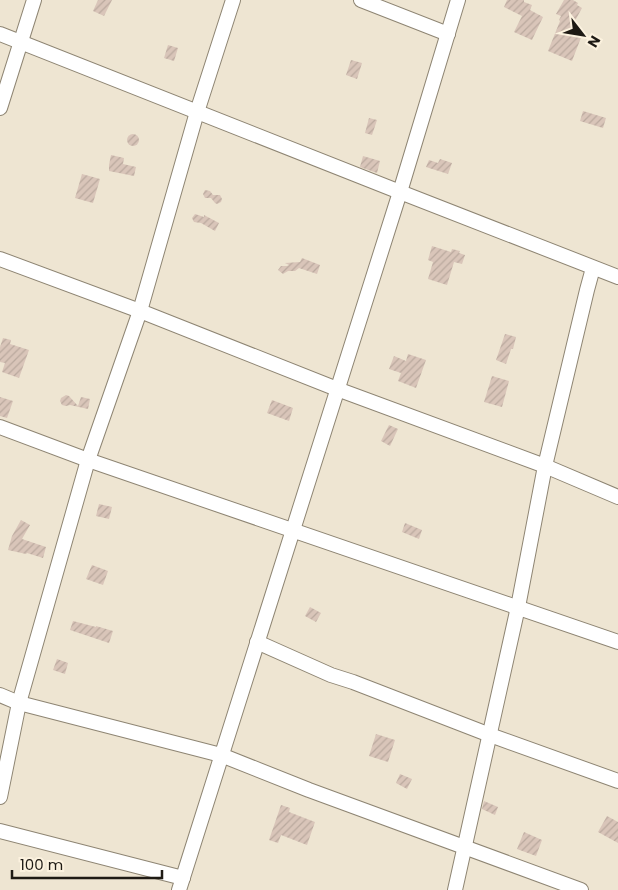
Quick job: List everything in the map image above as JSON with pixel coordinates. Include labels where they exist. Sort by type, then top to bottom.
[{"type":"street","points":[[0,108],[34,0]]},
{"type":"street","points":[[0,797],[19,703],[88,460],[140,311],[196,112],[233,0]]},
{"type":"street","points":[[361,0],[448,34]]},
{"type":"street","points":[[0,831],[181,884],[400,192],[458,0]]},
{"type":"street","points":[[0,34],[618,277]]},
{"type":"street","points":[[0,258],[337,389],[545,466],[618,497]]},
{"type":"street","points":[[455,890],[518,607],[545,466],[594,268]]},
{"type":"street","points":[[0,427],[88,460],[618,642]]},
{"type":"street","points":[[257,642],[331,675],[618,781]]},
{"type":"street","points":[[0,695],[19,703],[221,755],[309,790],[580,890]]},
{"type":"building","points":[[98,0],[112,0],[104,16],[93,11]]},
{"type":"building","points":[[507,0],[524,0],[524,2],[532,5],[530,10],[543,17],[532,40],[514,32],[522,16],[504,7]]},
{"type":"building","points":[[564,0],[573,0],[582,8],[570,30],[582,35],[572,61],[548,51],[560,21],[561,16],[556,14]]},
{"type":"building","points":[[168,45],[178,48],[174,61],[164,58]]},
{"type":"building","points":[[351,60],[362,63],[357,79],[346,75]]},
{"type":"building","points":[[583,111],[606,118],[603,128],[580,121]]},
{"type":"building","points":[[369,118],[377,120],[372,135],[365,133]]},
{"type":"building","points":[[131,134],[135,134],[139,140],[135,146],[131,146],[127,142],[127,138]]},
{"type":"building","points":[[111,155],[124,158],[123,164],[136,167],[134,176],[109,171]]},
{"type":"building","points":[[363,156],[380,161],[377,173],[360,167]]},
{"type":"building","points":[[440,159],[452,163],[448,174],[426,167],[429,160],[438,163]]},
{"type":"building","points":[[82,174],[100,179],[93,203],[75,198]]},
{"type":"building","points":[[205,190],[210,191],[213,195],[220,195],[221,202],[217,204],[211,198],[205,198],[203,194]]},
{"type":"building","points":[[195,214],[204,217],[204,215],[219,223],[215,231],[201,223],[194,222],[192,218]]},
{"type":"building","points":[[432,246],[451,252],[452,249],[460,251],[459,253],[465,255],[462,264],[454,262],[447,285],[428,279],[433,262],[428,260]]},
{"type":"building","points":[[302,258],[320,265],[317,274],[299,268],[283,274],[278,270],[281,266],[289,265],[285,263],[300,262]]},
{"type":"building","points":[[505,334],[516,337],[506,364],[496,360]]},
{"type":"building","points":[[3,338],[11,340],[10,344],[29,350],[19,378],[2,372],[5,363],[0,362],[0,347]]},
{"type":"building","points":[[408,354],[426,360],[416,388],[398,381],[401,373],[389,369],[394,356],[406,361]]},
{"type":"building","points":[[492,376],[509,381],[502,407],[484,402]]},
{"type":"building","points":[[66,395],[78,406],[81,397],[90,399],[88,409],[62,405],[61,398]]},
{"type":"building","points":[[0,397],[13,401],[7,418],[0,416]]},
{"type":"building","points":[[272,400],[293,408],[289,421],[267,413]]},
{"type":"building","points":[[389,425],[398,429],[390,446],[381,441]]},
{"type":"building","points":[[99,504],[112,507],[109,519],[96,516]]},
{"type":"building","points":[[21,520],[30,525],[22,539],[46,547],[43,558],[8,550],[12,536]]},
{"type":"building","points":[[405,523],[422,530],[419,539],[402,532]]},
{"type":"building","points":[[92,565],[108,571],[103,585],[86,579]]},
{"type":"building","points":[[310,607],[321,613],[316,622],[305,616]]},
{"type":"building","points":[[73,621],[113,631],[109,643],[70,630]]},
{"type":"building","points":[[57,659],[68,663],[65,674],[53,670]]},
{"type":"building","points":[[376,734],[395,740],[388,762],[369,756]]},
{"type":"building","points":[[400,774],[412,779],[407,789],[396,783]]},
{"type":"building","points":[[484,801],[498,807],[495,815],[482,809]]},
{"type":"building","points":[[281,805],[290,808],[289,812],[315,822],[307,845],[281,835],[278,843],[269,840]]},
{"type":"building","points":[[607,816],[618,822],[618,843],[598,832]]},
{"type":"building","points":[[524,832],[542,840],[536,856],[517,849]]}]
